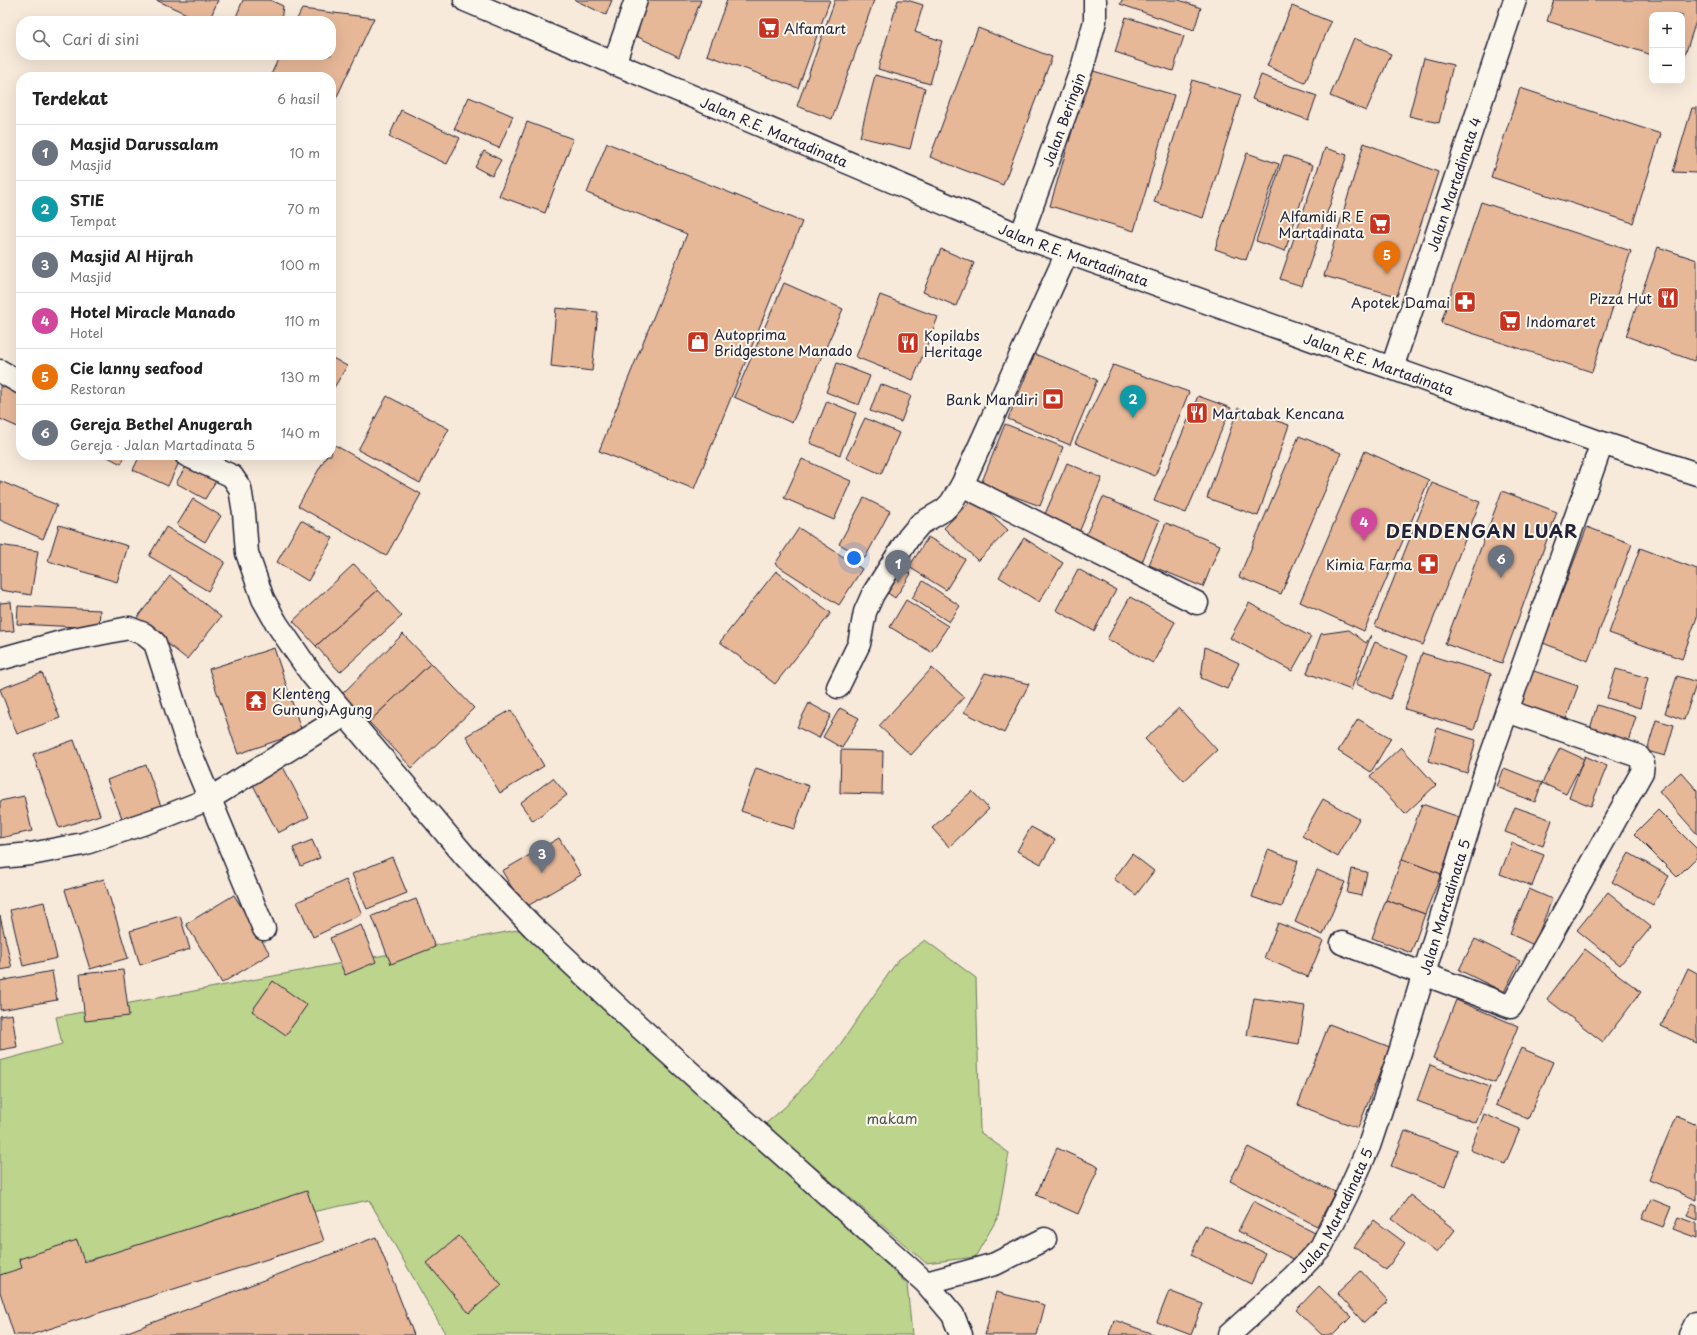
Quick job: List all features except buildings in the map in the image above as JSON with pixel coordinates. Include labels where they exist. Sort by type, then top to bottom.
[{"type":"main road","points":[[614,64],[636,0]]},
{"type":"main road","name":"Jalan Beringin","points":[[1021,236],[1083,65],[1095,21],[1094,0]]},
{"type":"main road","name":"Jalan Martadinata 4","points":[[1392,368],[1515,0]]},
{"type":"main road","name":"Jalan R.E. Martadinata","points":[[473,2],[614,64],[1021,236],[1602,443],[1697,474]]},
{"type":"main road","points":[[838,687],[859,644],[865,612],[873,594],[909,537],[920,524],[932,518],[951,503],[962,485],[1067,252]]},
{"type":"main road","points":[[0,371],[16,380]]},
{"type":"main road","name":"Jalan Martadinata 5","points":[[1229,1335],[1293,1277],[1321,1248],[1369,1146],[1425,973],[1466,834],[1507,711],[1573,530],[1602,443]]},
{"type":"main road","points":[[197,460],[232,476],[240,488],[244,513],[247,553],[263,599],[293,650],[465,856],[533,927],[636,1024],[926,1283],[953,1315],[961,1335]]},
{"type":"main road","points":[[962,485],[1198,603]]},
{"type":"main road","points":[[0,659],[68,640],[129,628],[144,634],[156,643],[189,749],[264,929]]},
{"type":"main road","points":[[1342,943],[1425,973],[1511,1007],[1642,772],[1643,763],[1638,756],[1507,711]]},
{"type":"main road","points":[[0,858],[31,854],[83,844],[169,815],[209,799],[346,715]]},
{"type":"main road","points":[[926,1283],[995,1264],[1045,1239]]},
{"type":"main road","points":[[1691,1335],[1697,1323]]},
{"type":"green space","points":[[533,927],[907,1284],[912,1335],[446,1335],[369,1200],[0,1278],[0,1061],[62,1044],[56,1017]]},
{"type":"green space","name":"makam","points":[[925,940],[976,978],[980,1132],[1009,1153],[998,1217],[975,1257],[926,1263],[797,1152],[763,1126],[786,1106],[835,1052],[898,960]]},
{"type":"place","name":"Alfamart","points":[[769,28]]},
{"type":"place","name":"Alfamidi R E Martadinata","points":[[1380,224]]},
{"type":"place","name":"Cie lanny seafood","points":[[1387,274]]},
{"type":"place","name":"Pizza Hut","points":[[1668,298]]},
{"type":"place","name":"Apotek Damai","points":[[1465,302]]},
{"type":"place","name":"Indomaret","points":[[1510,321]]},
{"type":"place","name":"Autoprima Bridgestone Manado","points":[[698,342]]},
{"type":"place","name":"Kopilabs Heritage","points":[[908,343]]},
{"type":"place","name":"Bank Mandiri","points":[[1053,399]]},
{"type":"place","name":"Martabak Kencana","points":[[1197,413]]},
{"type":"place","name":"STIE","points":[[1133,418]]},
{"type":"place","name":"Hotel Miracle Manado","points":[[1364,541]]},
{"type":"place","name":"Kimia Farma","points":[[1428,564]]},
{"type":"place","name":"Gereja Bethel Anugerah","points":[[1501,578]]},
{"type":"place","name":"Masjid Darussalam","points":[[898,583]]},
{"type":"place","name":"Klenteng Gunung Agung","points":[[256,701]]},
{"type":"place","name":"Masjid Al Hijrah","points":[[542,873]]},
{"type":"district","name":"DENDENGAN LUAR","points":[[1482,530]]}]
